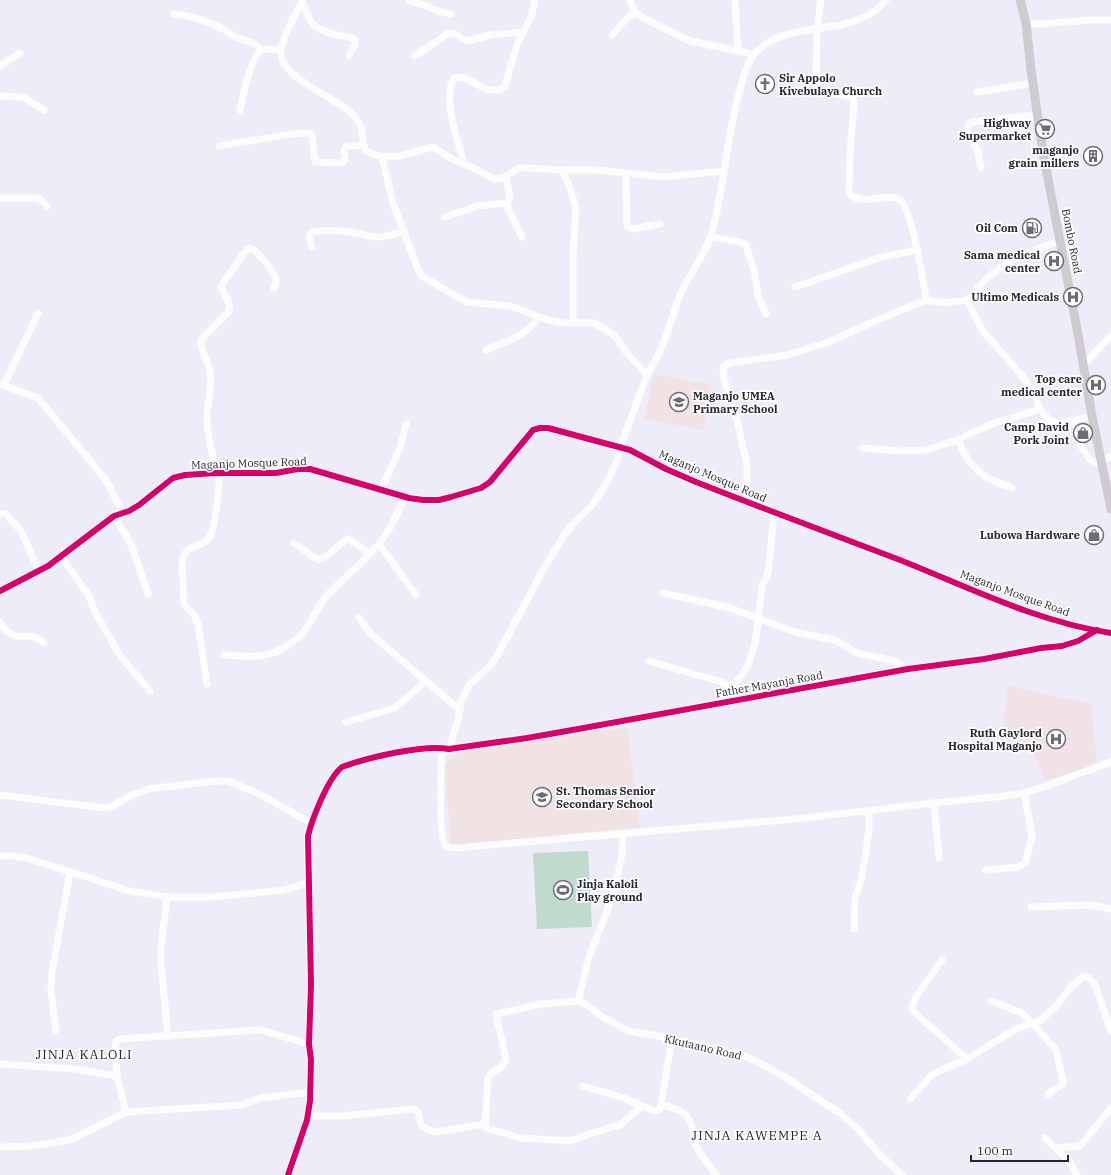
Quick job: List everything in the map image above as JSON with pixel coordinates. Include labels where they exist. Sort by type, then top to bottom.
[{"type":"main road","name":"Bombo Road","points":[[1020,0],[1026,23],[1043,153],[1092,416],[1111,509]]},
{"type":"street","points":[[409,0],[441,12],[451,14]]},
{"type":"street","points":[[464,163],[451,116],[450,85],[454,78],[463,77],[486,89],[499,90],[505,86],[522,32],[532,15],[535,0]]},
{"type":"street","points":[[735,0],[738,51]]},
{"type":"street","points":[[821,0],[817,28],[817,88],[823,92],[852,97],[854,102],[849,193],[857,199],[890,198],[899,199],[902,201],[912,229],[926,300]]},
{"type":"street","points":[[886,0],[874,12],[855,21],[838,26],[804,30],[780,36],[753,54],[744,74],[735,106],[711,237],[684,287],[660,351],[647,375],[620,448],[618,458],[605,486],[592,505],[574,523],[563,537],[542,572],[492,664],[469,685],[461,702],[456,727],[445,748],[441,805],[442,839],[444,844],[448,847],[461,847],[795,820],[869,810],[1005,796],[1024,793],[1066,780],[1111,762]]},
{"type":"street","points":[[302,1],[281,50],[283,62],[294,75],[341,105],[353,115],[359,122],[364,145],[369,153],[382,157],[400,156],[433,147],[454,160],[464,163],[494,179],[506,176],[518,168],[597,170],[664,177],[724,171]]},
{"type":"street","points":[[302,1],[309,18],[319,28],[329,33],[355,40],[355,44],[348,56]]},
{"type":"street","points":[[630,1],[634,11],[637,14],[690,41],[753,54]]},
{"type":"street","points":[[174,14],[190,16],[222,28],[235,37],[254,43],[261,50]]},
{"type":"street","points":[[612,35],[629,16],[637,14]]},
{"type":"street","points":[[1026,23],[1041,24],[1111,20]]},
{"type":"street","points":[[415,56],[447,34],[453,33],[468,40],[491,35],[522,32]]},
{"type":"street","points":[[261,50],[281,50]]},
{"type":"street","points":[[240,110],[245,86],[252,67],[261,50]]},
{"type":"street","points":[[0,66],[20,53]]},
{"type":"street","points":[[977,92],[1033,84]]},
{"type":"street","points":[[0,96],[23,97],[44,110]]},
{"type":"street","points":[[981,167],[977,150],[969,137],[968,125],[971,122],[1037,115]]},
{"type":"street","points":[[219,146],[292,134],[309,133],[312,135],[315,162],[342,163],[345,160],[344,151],[346,146],[364,145]]},
{"type":"street","points":[[382,157],[393,203],[419,272],[428,280],[466,302],[510,306],[548,320],[573,323],[593,323],[615,336],[627,353],[647,375]]},
{"type":"street","points":[[561,170],[567,180],[576,207],[573,255],[573,323]]},
{"type":"street","points":[[626,173],[627,227],[633,230],[660,224]]},
{"type":"street","points":[[506,176],[510,197],[506,204]]},
{"type":"street","points":[[0,198],[35,198],[40,199],[47,206]]},
{"type":"street","points":[[446,217],[477,206],[506,204]]},
{"type":"street","points":[[506,204],[522,237]]},
{"type":"street","points":[[312,247],[309,237],[312,232],[317,231],[338,230],[375,237],[386,237],[404,231]]},
{"type":"street","points":[[711,237],[740,242],[746,245],[755,274],[758,296],[766,314]]},
{"type":"street","points":[[747,503],[747,465],[737,420],[724,379],[723,367],[730,363],[787,354],[829,342],[926,300],[946,303],[967,300],[988,278],[1014,258],[1059,241]]},
{"type":"street","points":[[207,684],[198,624],[194,615],[184,604],[182,564],[183,558],[188,549],[205,542],[211,536],[218,501],[218,473],[210,447],[207,417],[211,373],[201,346],[201,340],[229,311],[230,305],[221,286],[247,249],[251,248],[254,250],[268,266],[276,280],[274,288]]},
{"type":"street","points":[[795,287],[876,259],[917,250]]},
{"type":"street","points":[[967,300],[983,331],[1028,384],[1034,393],[1040,409],[1049,420],[1055,424],[1064,424],[1092,416]]},
{"type":"street","points":[[38,313],[2,384],[38,398],[106,480],[123,512]]},
{"type":"street","points":[[486,350],[520,336],[530,328],[539,317]]},
{"type":"street","points":[[1083,365],[1111,336]]},
{"type":"street","points":[[863,448],[902,451],[926,450],[958,440],[992,424],[1040,409]]},
{"type":"street","points":[[1073,421],[1081,446],[1088,459],[1102,463],[1111,456]]},
{"type":"street","points":[[381,490],[400,448],[406,424]]},
{"type":"street","name":"Maganjo Mosque Road","points":[[0,591],[48,566],[114,516],[129,511],[139,505],[173,478],[185,475],[218,473],[276,473],[298,469],[310,469],[405,497],[423,500],[439,500],[481,488],[490,482],[533,430],[548,428],[630,450],[666,469],[747,503],[1031,612],[1111,633]]},
{"type":"street","points":[[958,440],[967,459],[980,473],[994,481],[1012,488]]},
{"type":"street","points":[[224,655],[255,656],[270,654],[289,644],[304,632],[326,597],[379,544],[394,520],[405,497]]},
{"type":"street","points":[[730,687],[742,676],[750,661],[755,643],[762,585],[767,577],[769,566],[773,523],[772,512]]},
{"type":"street","points":[[0,514],[6,514],[21,531],[39,571]]},
{"type":"street","points":[[114,516],[131,544],[148,594]]},
{"type":"street","points":[[294,543],[318,560],[325,557],[347,539],[351,540],[370,554]]},
{"type":"street","points":[[379,544],[416,595]]},
{"type":"street","points":[[61,556],[89,596],[96,614],[121,658],[150,692]]},
{"type":"street","points":[[663,593],[730,608],[795,632],[835,640],[857,653],[895,661],[908,669]]},
{"type":"street","points":[[359,618],[371,634],[460,710]]},
{"type":"street","points":[[0,622],[8,632],[13,635],[34,636],[44,643]]},
{"type":"street","name":"Father Mayanja Road","points":[[288,1175],[308,1116],[311,1092],[311,1060],[309,1044],[311,979],[308,836],[311,823],[333,778],[337,771],[342,767],[407,751],[527,738],[908,669],[984,659],[1041,648],[1062,646],[1078,641],[1097,630]]},
{"type":"street","points":[[649,661],[722,682],[730,687],[740,699]]},
{"type":"street","points":[[346,722],[395,708],[426,681]]},
{"type":"street","points":[[0,795],[105,808],[111,807],[130,796],[149,789],[215,780],[228,781],[259,794],[311,823]]},
{"type":"street","points":[[986,870],[1018,867],[1025,863],[1030,848],[1032,834],[1024,793]]},
{"type":"street","points":[[934,803],[939,858]]},
{"type":"street","points":[[854,929],[855,898],[861,880],[866,853],[869,810]]},
{"type":"street","points":[[622,834],[623,850],[616,884],[589,957],[578,1001],[541,1004],[496,1014],[506,1059],[504,1065],[490,1073],[488,1077],[485,1124],[486,1128],[489,1130],[514,1137],[570,1141],[620,1125],[642,1106]]},
{"type":"street","points":[[0,856],[26,858],[130,891],[167,897],[211,897],[284,890],[308,882]]},
{"type":"street","points":[[56,1030],[51,992],[52,972],[70,872]]},
{"type":"street","points":[[167,897],[161,948],[161,963],[168,1037]]},
{"type":"street","points":[[1031,908],[1089,904],[1111,909]]},
{"type":"street","points":[[942,960],[917,995],[912,1005],[913,1011],[967,1059]]},
{"type":"street","points":[[910,1099],[932,1076],[939,1071],[967,1059],[1016,1030],[1041,1020],[1050,1012],[1070,988],[1085,975],[1089,977],[1096,987],[1111,1032]]},
{"type":"street","name":"Kkutaano Road","points":[[578,1001],[628,1031],[740,1054],[758,1062],[788,1079],[849,1120],[880,1155],[902,1175]]},
{"type":"street","points":[[991,1001],[1020,1012],[1056,1050],[1064,1080],[1063,1084],[1048,1094]]},
{"type":"street","points":[[126,1112],[117,1076],[115,1044],[116,1041],[120,1039],[261,1030],[309,1044]]},
{"type":"street","points":[[583,1086],[624,1098],[656,1111],[659,1110],[672,1039]]},
{"type":"street","points":[[0,1064],[74,1069],[117,1076]]},
{"type":"street","points":[[0,1147],[30,1146],[72,1139],[126,1112],[242,1105],[260,1098],[311,1092]]},
{"type":"street","points":[[661,1105],[682,1111],[687,1117],[691,1123],[694,1143],[716,1175]]},
{"type":"street","points":[[1056,1148],[1080,1146],[1111,1108]]},
{"type":"street","points":[[308,1116],[341,1116],[414,1109],[418,1112],[421,1125],[431,1131],[436,1132],[485,1124]]},
{"type":"street","points":[[1045,1138],[1070,1162],[1077,1175]]},
{"type":"shaded area","name":"Maganjo UMEA Primary School","points":[[653,374],[712,385],[704,430],[645,419]]},
{"type":"shaded area","name":"Ruth Gaylord Hospital Maganjo","points":[[1008,686],[1091,704],[1097,761],[1082,770],[1045,780],[1031,747],[1003,731]]},
{"type":"shaded area","name":"St. Thomas Senior Secondary School","points":[[627,727],[640,827],[451,846],[445,766],[450,756],[466,750]]},
{"type":"green space","name":"Jinja Kaloli Play ground","points":[[588,851],[592,927],[537,929],[533,853]]},
{"type":"cycle path","points":[[0,591],[48,566],[114,516],[129,511],[139,505],[173,478],[185,475],[216,473],[276,473],[298,469],[310,469],[409,498],[439,500],[481,488],[490,482],[533,430],[548,428],[630,450],[666,469],[696,482],[900,560],[1030,612],[1056,621],[1111,633]]},
{"type":"cycle path","points":[[288,1175],[307,1120],[310,1101],[311,1060],[309,1044],[311,985],[308,836],[326,789],[331,780],[342,767],[380,756],[410,750],[425,748],[449,749],[527,738],[908,669],[984,659],[1041,648],[1062,646],[1078,641],[1097,630]]},
{"type":"place","name":"Sir Appolo Kivebulaya Church","points":[[765,84]]},
{"type":"place","name":"Highway Supermarket","points":[[1045,129]]},
{"type":"place","name":"maganjo grain millers","points":[[1093,156]]},
{"type":"place","name":"Oil Com","points":[[1032,228]]},
{"type":"place","name":"Sama medical center","points":[[1054,261]]},
{"type":"place","name":"Ultimo Medicals","points":[[1073,297]]},
{"type":"place","name":"Top care medical center","points":[[1096,385]]},
{"type":"place","name":"Maganjo UMEA Primary School","points":[[679,402]]},
{"type":"place","name":"Camp David Pork Joint","points":[[1083,433]]},
{"type":"place","name":"Lubowa Hardware","points":[[1094,535]]},
{"type":"place","name":"Ruth Gaylord Hospital Maganjo","points":[[1056,739]]},
{"type":"place","name":"St. Thomas Senior Secondary School","points":[[542,797]]},
{"type":"place","name":"Jinja Kaloli Play ground","points":[[563,890]]},
{"type":"district","name":"JINJA KALOLI","points":[[84,1054]]},
{"type":"district","name":"JINJA KAWEMPE A","points":[[757,1135]]}]
